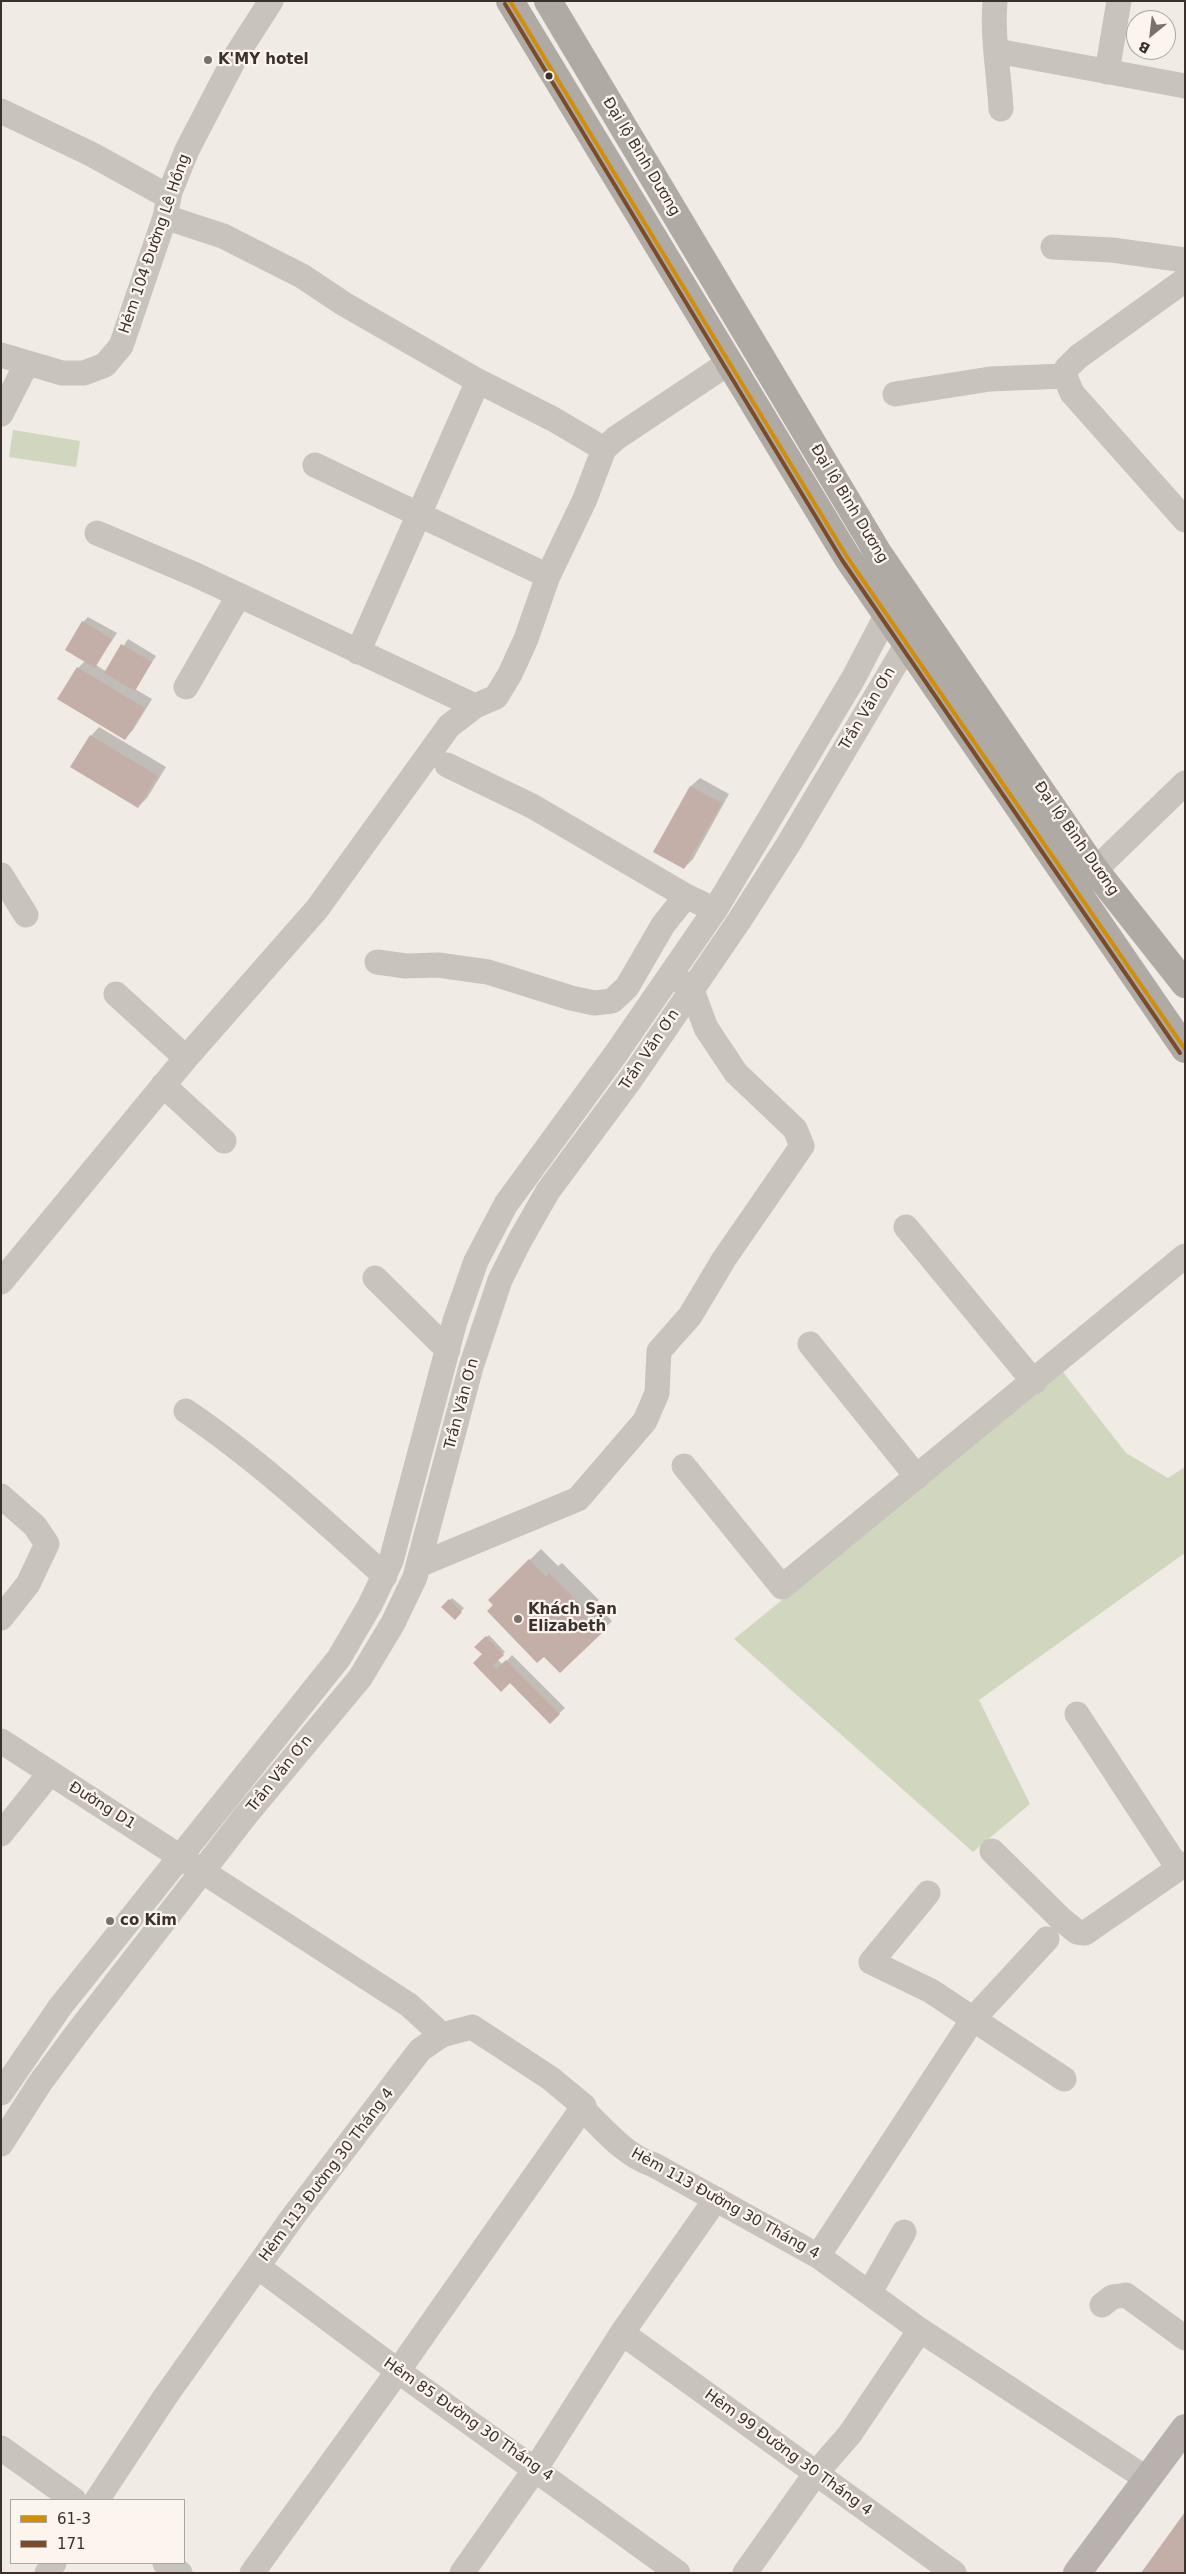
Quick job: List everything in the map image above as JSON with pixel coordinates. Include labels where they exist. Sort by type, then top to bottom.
[{"type":"highway","name":"Đại lộ Bình Dương","points":[[510,1],[847,557],[906,646],[1185,1049]]},
{"type":"highway","name":"Đại lộ Bình Dương","points":[[548,1],[878,553],[1095,870],[1185,984]]},
{"type":"main road","points":[[1077,2573],[1185,2428]]},
{"type":"street","name":"Hẻm 104 Đường Lê Hồng","points":[[1,355],[62,373],[84,373],[105,365],[120,346],[187,150],[236,54],[271,1]]},
{"type":"street","points":[[995,1],[992,27],[997,51],[1001,109]]},
{"type":"street","points":[[1107,72],[1119,1]]},
{"type":"street","points":[[997,51],[1185,86]]},
{"type":"street","points":[[1,111],[91,154],[167,207],[302,276],[344,304],[478,382],[553,419],[604,449]]},
{"type":"street","points":[[1053,247],[1112,250],[1185,260]]},
{"type":"street","points":[[1185,280],[1078,357],[1066,368],[1065,376],[1072,393],[1185,520]]},
{"type":"street","points":[[1,1282],[163,1085],[317,909],[449,726],[474,706],[496,697],[510,674],[526,639],[548,576],[585,499],[604,449],[616,438],[730,362]]},
{"type":"street","points":[[1,414],[27,363]]},
{"type":"street","points":[[896,394],[990,379],[1065,376]]},
{"type":"street","points":[[358,652],[478,382]]},
{"type":"street","points":[[314,465],[548,576]]},
{"type":"street","points":[[97,533],[238,596],[474,706]]},
{"type":"street","points":[[186,688],[238,596]]},
{"type":"street","name":"Trần Văn Ơn","points":[[1,2093],[10,2060],[60,2007],[339,1658],[385,1576],[464,1292],[476,1261],[506,1204],[673,974],[715,910],[844,695],[886,616]]},
{"type":"street","name":"Trần Văn Ơn","points":[[1,2144],[40,2083],[77,2033],[203,1870],[360,1678],[393,1623],[418,1565],[471,1367],[500,1280],[548,1191],[631,1079],[717,955],[790,843],[906,646]]},
{"type":"street","points":[[447,765],[532,806],[686,896],[715,910]]},
{"type":"street","points":[[1095,870],[1185,783]]},
{"type":"street","points":[[1,875],[26,916]]},
{"type":"street","points":[[376,962],[406,966],[438,965],[488,972],[571,998],[594,1003],[612,1001],[627,987],[663,924],[686,896]]},
{"type":"street","points":[[418,1565],[578,1499],[645,1421],[657,1393],[659,1351],[690,1316],[724,1259],[802,1146],[795,1129],[736,1074],[706,1028],[692,990],[673,974]]},
{"type":"street","points":[[116,994],[186,1058]]},
{"type":"street","points":[[163,1085],[224,1141]]},
{"type":"street","points":[[906,1227],[1034,1382]]},
{"type":"street","points":[[684,1466],[782,1588],[1185,1256]]},
{"type":"street","points":[[375,1278],[448,1350]]},
{"type":"street","points":[[810,1344],[917,1477]]},
{"type":"street","points":[[186,1411],[230,1441],[288,1488],[385,1576]]},
{"type":"street","points":[[1,1496],[35,1526],[47,1544],[28,1584],[1,1618]]},
{"type":"street","points":[[992,1851],[1077,1932],[1085,1933],[1181,1866],[1077,1714]]},
{"type":"street","name":"Đường D1","points":[[1,1741],[410,2005],[442,2035]]},
{"type":"street","points":[[1,1834],[50,1773]]},
{"type":"street","points":[[928,1893],[871,1962],[931,1991],[1064,2079]]},
{"type":"street","points":[[818,2256],[973,2019],[1047,1939]]},
{"type":"street","name":"Hẻm 113 Đường 30 Tháng 4","points":[[98,2499],[165,2397],[258,2266],[325,2174],[420,2050],[442,2035],[472,2027],[550,2078],[584,2106],[585,2111],[606,2131],[638,2157],[818,2256],[920,2330],[1147,2479]]},
{"type":"street","points":[[252,2573],[398,2371],[584,2106]]},
{"type":"street","points":[[462,2573],[536,2468],[622,2333],[716,2199]]},
{"type":"street","points":[[870,2292],[904,2232]]},
{"type":"street","name":"Hẻm 85 Đường 30 Tháng 4","points":[[258,2266],[398,2371],[536,2468],[678,2573]]},
{"type":"street","points":[[1102,2305],[1112,2297],[1126,2295],[1185,2338]]},
{"type":"street","points":[[745,2573],[816,2473],[850,2434],[920,2330]]},
{"type":"street","name":"Hẻm 99 Đường 30 Tháng 4","points":[[622,2333],[954,2573]]},
{"type":"street","points":[[1,2448],[73,2499]]},
{"type":"street","points":[[166,2564],[180,2573]]},
{"type":"green space","points":[[13,430],[80,441],[76,467],[9,457]]},
{"type":"green space","points":[[1063,1372],[1126,1453],[1168,1478],[1185,1467],[1185,1553],[979,1700],[1030,1804],[973,1852],[734,1639]]},
{"type":"building","points":[[82,621],[112,639],[95,668],[65,650]]},
{"type":"building","points":[[121,644],[152,662],[135,691],[104,673]]},
{"type":"building","points":[[77,667],[145,708],[125,740],[57,699]]},
{"type":"building","points":[[90,735],[158,776],[138,808],[70,767]]},
{"type":"building","points":[[690,786],[722,803],[684,869],[653,852]]},
{"type":"building","points":[[529,1559],[546,1577],[549,1573],[588,1612],[585,1616],[602,1633],[560,1673],[544,1657],[537,1663],[487,1611],[493,1605],[488,1600]]},
{"type":"building","points":[[449,1599],[462,1612],[455,1620],[441,1607]]},
{"type":"building","points":[[486,1636],[504,1655],[493,1665],[496,1669],[506,1660],[560,1714],[550,1724],[510,1683],[501,1692],[473,1663],[482,1654],[474,1647]]},
{"type":"building","points":[[1185,2512],[1185,2573],[1141,2573]]},
{"type":"transit line","name":"61-3","points":[[510,1],[847,557],[1185,1049]]},
{"type":"transit line","name":"171","points":[[505,4],[842,560],[1180,1053]]},
{"type":"place","name":"K'MY hotel","points":[[208,60]]},
{"type":"place","name":"Khách Sạn Elizabeth","points":[[518,1619]]},
{"type":"place","name":"co Kim","points":[[110,1921]]}]
